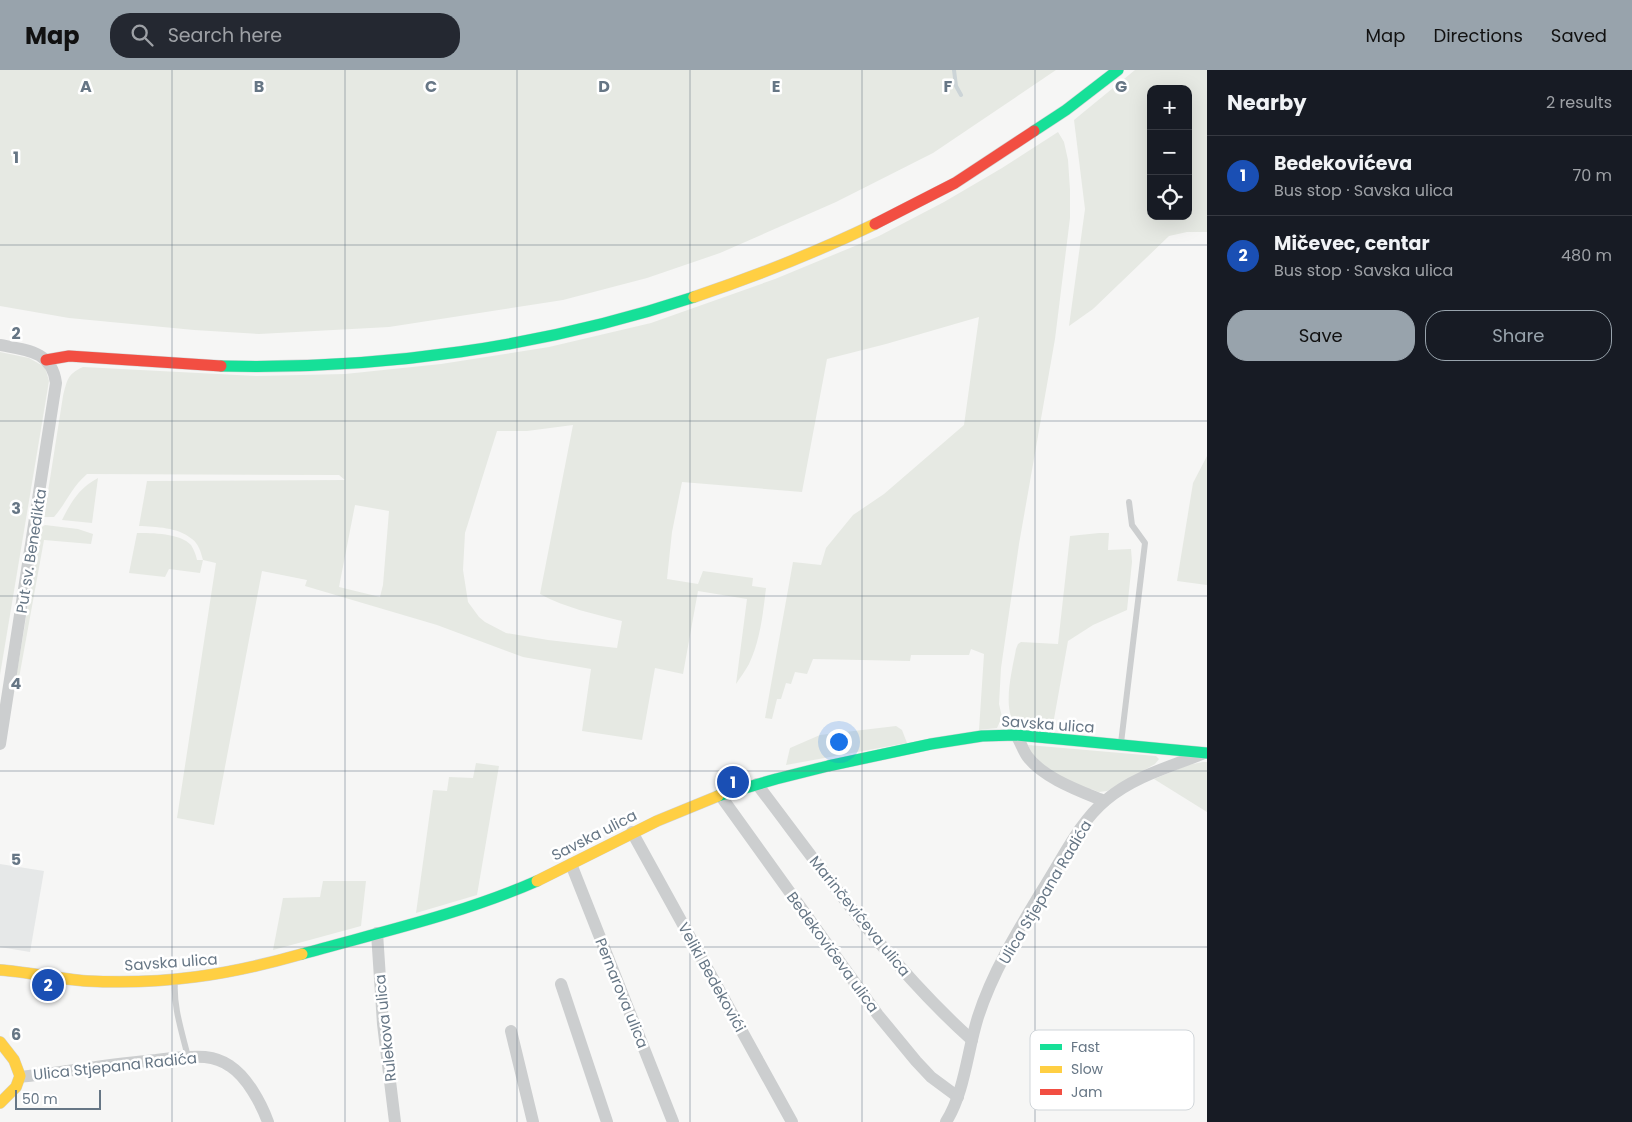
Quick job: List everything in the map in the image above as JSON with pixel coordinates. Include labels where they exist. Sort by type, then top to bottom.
[{"type":"street","points":[[0,345],[39,354],[46,360],[68,356],[196,365],[277,367],[358,363],[462,351],[568,333],[649,312],[745,280],[848,237],[902,211],[963,178],[1066,110],[1118,70]]},
{"type":"street","name":"Put sv. Benedikta","points":[[0,744],[56,390],[54,372],[46,360]]},
{"type":"street","points":[[1016,735],[1026,754],[1040,769],[1104,802]]},
{"type":"street","name":"Savska ulica","points":[[0,970],[92,981],[175,980],[206,977],[242,970],[495,898],[571,864],[632,832],[688,806],[720,795],[757,784],[928,744],[982,736],[1016,735],[1205,753]]},
{"type":"street","name":"Ulica Stjepana Radića","points":[[946,1122],[958,1097],[978,1017],[986,998],[1017,933],[1087,820],[1104,802],[1148,775],[1205,753]]},
{"type":"street","name":"Marinčevićeva ulica","points":[[757,784],[883,947],[937,1008],[972,1040]]},
{"type":"street","name":"Bedekovićeva ulica","points":[[720,795],[878,1015],[916,1061],[932,1077],[958,1097]]},
{"type":"street","name":"Veliki Bedekovići","points":[[632,832],[792,1122]]},
{"type":"street","name":"Pernarova ulica","points":[[571,864],[673,1122]]},
{"type":"street","name":"Rulekova ulica","points":[[377,933],[383,1024],[396,1122]]},
{"type":"street","points":[[561,984],[607,1122]]},
{"type":"street","points":[[511,1031],[533,1122]]},
{"type":"street","points":[[0,1042],[13,1059],[20,1076],[17,1085],[0,1103]]},
{"type":"street","name":"Ulica Stjepana Radića","points":[[20,1076],[100,1065],[207,1057],[218,1060],[239,1073],[250,1088],[268,1122]]},
{"type":"lane","points":[[1121,744],[1144,544],[1132,525],[1129,502]]},
{"type":"lane","points":[[175,980],[174,993],[188,1057]]},
{"type":"shaded area","points":[[0,70],[1056,70],[933,153],[836,202],[720,253],[647,278],[563,300],[389,327],[259,334],[69,318],[0,306]]},
{"type":"shaded area","points":[[1135,70],[1207,70],[1207,232],[1187,232],[1169,236],[1093,309],[1069,326],[1085,209],[1074,120]]},
{"type":"shaded area","points":[[1058,132],[1064,142],[1068,160],[1070,218],[1055,339],[1019,544],[1001,668],[999,704],[1002,717],[997,728],[979,730],[984,654],[971,649],[969,655],[911,655],[910,661],[813,659],[807,674],[795,672],[791,684],[786,683],[781,699],[777,699],[772,719],[765,718],[793,562],[821,565],[826,548],[853,515],[884,494],[964,425],[979,317],[827,359],[802,492],[682,482],[672,532],[667,579],[698,584],[703,571],[753,578],[752,586],[766,588],[762,617],[753,655],[736,684],[747,599],[698,591],[683,674],[655,668],[642,740],[582,731],[591,669],[523,657],[437,625],[305,586],[307,580],[262,571],[214,825],[177,818],[216,563],[203,560],[196,543],[180,532],[167,528],[139,526],[147,481],[345,480],[339,475],[87,474],[54,517],[44,517],[63,396],[67,382],[74,372],[83,367],[256,376],[345,374],[441,364],[549,347],[651,323],[775,279],[879,236],[944,202]],"holes":[[[573,425],[540,594],[570,607],[622,621],[617,648],[506,633],[485,622],[468,602],[463,570],[465,533],[497,431],[527,431]],[[355,505],[389,511],[383,585],[380,597],[339,587]]]},
{"type":"shaded area","points":[[0,352],[29,358],[45,367],[49,381],[0,675]]},
{"type":"shaded area","points":[[1207,456],[1207,585],[1177,581],[1193,483]]},
{"type":"shaded area","points":[[98,478],[92,523],[62,520],[76,496]]},
{"type":"shaded area","points":[[45,525],[78,529],[93,534],[91,544],[44,540],[19,678],[16,678],[40,533]]},
{"type":"shaded area","points":[[137,533],[166,534],[180,538],[191,545],[197,560],[203,560],[200,573],[169,569],[165,577],[129,573]]},
{"type":"shaded area","points":[[1109,533],[1108,550],[1131,549],[1132,562],[1127,610],[1093,625],[1068,641],[1052,730],[1020,727],[1014,722],[1010,713],[1009,703],[1010,679],[1018,644],[1021,642],[1058,644],[1070,536]]},
{"type":"shaded area","points":[[896,726],[902,730],[907,743],[786,765],[790,748],[820,735]]},
{"type":"shaded area","points":[[1028,745],[1156,756],[1159,759],[1155,764],[1107,791],[1099,792],[1091,789],[1090,791],[1056,774],[1033,758]]},
{"type":"shaded area","points":[[1207,762],[1207,812],[1154,779],[1188,765]]},
{"type":"shaded area","points":[[476,763],[499,766],[477,895],[416,913],[433,790],[447,791],[449,777],[473,778]]},
{"type":"shaded area","points":[[0,864],[44,871],[30,952],[0,947]]},
{"type":"shaded area","points":[[323,881],[366,881],[361,926],[273,950],[283,898],[320,897]]},
{"type":"waterway","points":[[954,70],[956,86],[961,95]]},
{"type":"traffic: fast","points":[[1034,131],[1066,110],[1118,70]]},
{"type":"traffic: fast","points":[[221,366],[341,364],[461,352],[579,329],[694,297]]},
{"type":"traffic: fast","points":[[718,796],[828,766],[931,744],[982,736],[1016,735],[1207,753]]},
{"type":"traffic: fast","points":[[302,954],[451,913],[537,881]]},
{"type":"traffic: slow","points":[[694,297],[786,263],[875,224]]},
{"type":"traffic: slow","points":[[537,881],[657,821],[718,796]]},
{"type":"traffic: slow","points":[[0,970],[87,981],[169,980],[248,968],[302,954]]},
{"type":"traffic: slow","points":[[0,1042],[14,1060],[20,1076],[16,1087],[0,1103]]},
{"type":"traffic: jam","points":[[875,224],[955,183],[1034,131]]},
{"type":"traffic: jam","points":[[46,360],[69,356],[221,366]]},
{"type":"place","name":"Bedekovićeva","points":[[733,782]]},
{"type":"place","name":"Mičevec, centar","points":[[48,985]]}]
